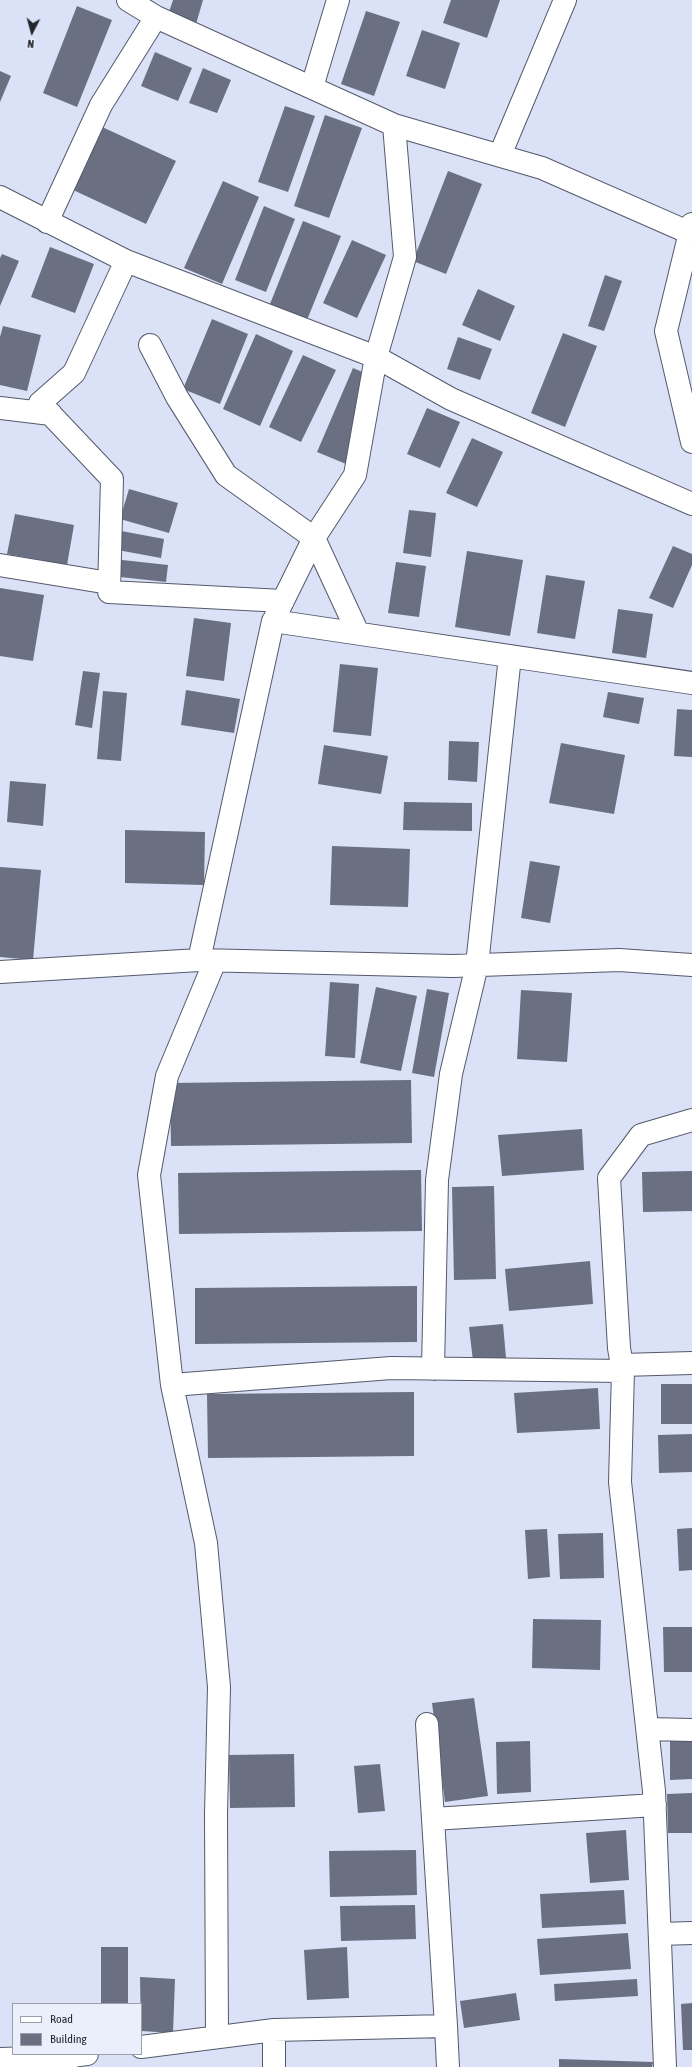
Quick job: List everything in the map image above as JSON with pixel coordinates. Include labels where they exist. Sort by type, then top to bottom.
[{"type":"street","points":[[128,0],[156,17],[394,125],[542,168],[691,228],[666,331],[692,442]]},
{"type":"street","points":[[312,87],[338,0]]},
{"type":"street","points":[[500,156],[565,0]]},
{"type":"street","points":[[47,222],[101,105],[156,17]]},
{"type":"street","points":[[217,2037],[216,1814],[219,1687],[206,1543],[172,1385],[150,1175],[168,1076],[207,960],[273,621],[314,538],[355,475],[376,357],[405,257],[394,125]]},
{"type":"street","points":[[0,197],[126,261],[376,357],[451,399],[692,504]]},
{"type":"street","points":[[126,261],[74,373],[40,403],[112,478],[109,592],[283,601]]},
{"type":"street","points":[[150,345],[177,397],[226,475],[314,538],[358,633]]},
{"type":"street","points":[[0,408],[51,414]]},
{"type":"street","points":[[0,565],[109,583]]},
{"type":"street","points":[[273,621],[692,683]]},
{"type":"street","points":[[433,1369],[437,1180],[451,1074],[477,965],[510,656]]},
{"type":"street","points":[[0,972],[207,960],[477,965],[619,960],[692,965]]},
{"type":"street","points":[[665,2067],[655,1805],[648,1729],[620,1482],[622,1368],[609,1178],[642,1135],[692,1120]]},
{"type":"street","points":[[172,1385],[391,1368],[622,1368],[692,1363]]},
{"type":"street","points":[[427,1724],[448,2067]]},
{"type":"street","points":[[648,1729],[692,1730]]},
{"type":"street","points":[[433,1819],[655,1805]]},
{"type":"street","points":[[660,1934],[692,1933]]},
{"type":"street","points":[[142,2047],[274,2030],[446,2026]]},
{"type":"street","points":[[274,2030],[274,2067]]},
{"type":"street","points":[[0,2059],[66,2062],[84,2055]]},
{"type":"building","points":[[173,0],[203,0],[196,24],[168,15]]},
{"type":"building","points":[[451,0],[500,0],[487,38],[443,23]]},
{"type":"building","points":[[77,6],[112,20],[77,107],[43,93]]},
{"type":"building","points":[[366,11],[400,22],[374,96],[341,84]]},
{"type":"building","points":[[422,30],[460,43],[445,89],[406,76]]},
{"type":"building","points":[[155,52],[192,68],[178,101],[141,86]]},
{"type":"building","points":[[203,68],[231,80],[217,113],[189,103]]},
{"type":"building","points":[[0,71],[11,76],[0,102]]},
{"type":"building","points":[[285,106],[315,116],[288,192],[258,182]]},
{"type":"building","points":[[325,115],[362,128],[329,218],[294,206]]},
{"type":"building","points":[[100,126],[176,161],[146,224],[71,189]]},
{"type":"building","points":[[448,171],[482,184],[446,274],[413,261]]},
{"type":"building","points":[[223,181],[259,197],[222,284],[184,268]]},
{"type":"building","points":[[264,206],[295,219],[266,292],[235,280]]},
{"type":"building","points":[[303,221],[341,236],[307,320],[270,304]]},
{"type":"building","points":[[352,240],[386,255],[357,318],[323,303]]},
{"type":"building","points":[[50,247],[94,264],[75,313],[31,297]]},
{"type":"building","points":[[2,254],[19,261],[0,306],[0,258]]},
{"type":"building","points":[[605,275],[622,281],[604,331],[588,326]]},
{"type":"building","points":[[478,289],[515,306],[500,341],[462,325]]},
{"type":"building","points":[[212,319],[248,334],[220,404],[183,389]]},
{"type":"building","points":[[3,326],[41,335],[27,391],[0,385],[0,337]]},
{"type":"building","points":[[563,333],[597,346],[565,427],[531,413]]},
{"type":"building","points":[[256,334],[293,351],[260,426],[223,409]]},
{"type":"building","points":[[458,337],[492,349],[480,380],[447,369]]},
{"type":"building","points":[[303,355],[336,370],[301,442],[269,427]]},
{"type":"building","points":[[353,368],[381,380],[346,464],[317,452]]},
{"type":"building","points":[[427,408],[460,422],[440,468],[407,454]]},
{"type":"building","points":[[472,438],[503,452],[477,507],[446,493]]},
{"type":"building","points":[[129,489],[178,503],[169,533],[120,519]]},
{"type":"building","points":[[409,510],[436,513],[431,557],[403,553]]},
{"type":"building","points":[[15,514],[74,525],[67,565],[7,554]]},
{"type":"building","points":[[116,530],[164,539],[161,558],[112,549]]},
{"type":"building","points":[[673,546],[692,554],[692,565],[673,608],[649,598]]},
{"type":"building","points":[[467,551],[523,560],[510,636],[455,627]]},
{"type":"building","points":[[113,559],[168,565],[166,582],[111,576]]},
{"type":"building","points":[[396,562],[426,566],[419,617],[388,613]]},
{"type":"building","points":[[546,575],[585,581],[575,639],[537,633]]},
{"type":"building","points":[[0,588],[44,595],[33,661],[0,656]]},
{"type":"building","points":[[618,609],[653,614],[646,658],[612,653]]},
{"type":"building","points":[[194,618],[231,623],[224,681],[186,676]]},
{"type":"building","points":[[340,664],[378,668],[371,736],[333,732]]},
{"type":"building","points":[[83,671],[100,673],[92,728],[75,725]]},
{"type":"building","points":[[186,690],[240,699],[234,733],[181,725]]},
{"type":"building","points":[[103,691],[127,693],[121,761],[97,759]]},
{"type":"building","points":[[608,692],[644,698],[639,724],[603,717]]},
{"type":"building","points":[[677,709],[692,710],[692,757],[674,756]]},
{"type":"building","points":[[449,741],[479,742],[477,782],[448,780]]},
{"type":"building","points":[[561,743],[625,755],[614,814],[549,803]]},
{"type":"building","points":[[324,745],[388,756],[381,794],[318,784]]},
{"type":"building","points":[[10,781],[46,784],[43,826],[7,822]]},
{"type":"building","points":[[404,802],[472,803],[472,831],[403,830]]},
{"type":"building","points":[[125,830],[205,832],[204,885],[125,883]]},
{"type":"building","points":[[332,846],[410,849],[408,907],[330,905]]},
{"type":"building","points":[[530,861],[560,866],[550,923],[521,918]]},
{"type":"building","points":[[0,867],[41,870],[33,960],[0,957]]},
{"type":"building","points":[[330,982],[359,984],[355,1058],[325,1056]]},
{"type":"building","points":[[376,987],[417,996],[401,1071],[360,1063]]},
{"type":"building","points":[[427,989],[449,993],[434,1077],[412,1073]]},
{"type":"building","points":[[521,990],[572,993],[567,1062],[517,1059]]},
{"type":"building","points":[[411,1080],[412,1143],[171,1146],[170,1083]]},
{"type":"building","points":[[582,1129],[584,1170],[502,1176],[498,1135]]},
{"type":"building","points":[[421,1170],[422,1231],[179,1234],[178,1173]]},
{"type":"building","points":[[692,1171],[692,1211],[643,1212],[642,1172]]},
{"type":"building","points":[[494,1186],[496,1279],[454,1280],[452,1187]]},
{"type":"building","points":[[590,1261],[593,1304],[509,1311],[505,1269]]},
{"type":"building","points":[[417,1286],[417,1342],[195,1344],[195,1288]]},
{"type":"building","points":[[503,1324],[506,1358],[473,1361],[469,1327]]},
{"type":"building","points":[[661,1384],[692,1384],[692,1424],[661,1424]]},
{"type":"building","points":[[598,1388],[600,1429],[517,1433],[514,1393]]},
{"type":"building","points":[[414,1392],[414,1456],[208,1458],[207,1394]]},
{"type":"building","points":[[692,1434],[692,1472],[659,1473],[658,1435]]},
{"type":"building","points":[[692,1528],[692,1570],[679,1571],[677,1529]]},
{"type":"building","points":[[547,1529],[550,1577],[528,1579],[525,1530]]},
{"type":"building","points":[[603,1533],[604,1578],[560,1579],[558,1534]]},
{"type":"building","points":[[533,1619],[601,1620],[600,1670],[532,1668]]},
{"type":"building","points":[[663,1627],[692,1627],[692,1672],[664,1672]]},
{"type":"building","points":[[474,1698],[488,1796],[445,1802],[432,1703]]},
{"type":"building","points":[[670,1740],[692,1740],[692,1779],[670,1780]]},
{"type":"building","points":[[530,1741],[531,1792],[497,1794],[496,1742]]},
{"type":"building","points":[[294,1754],[295,1807],[230,1808],[229,1755]]},
{"type":"building","points":[[380,1764],[385,1811],[358,1813],[354,1766]]},
{"type":"building","points":[[692,1793],[692,1833],[668,1833],[667,1794]]},
{"type":"building","points":[[626,1830],[629,1880],[590,1883],[586,1833]]},
{"type":"building","points":[[416,1850],[417,1895],[330,1897],[329,1851]]},
{"type":"building","points":[[624,1890],[626,1924],[542,1928],[540,1894]]},
{"type":"building","points":[[415,1905],[416,1939],[341,1941],[340,1906]]},
{"type":"building","points":[[628,1933],[631,1969],[540,1975],[537,1939]]},
{"type":"building","points":[[101,1947],[128,1947],[128,2003],[101,2003]]},
{"type":"building","points":[[347,1947],[349,1998],[307,2000],[304,1950]]},
{"type":"building","points":[[140,1977],[175,1979],[173,2033],[142,2031],[142,2003],[140,2003]]},
{"type":"building","points":[[637,1979],[638,1996],[555,2001],[554,1984]]},
{"type":"building","points":[[516,1993],[520,2020],[464,2028],[460,2001]]},
{"type":"building","points":[[692,2003],[692,2050],[683,2050],[681,2004]]},
{"type":"building","points":[[559,2059],[653,2062],[652,2067],[559,2067]]}]
